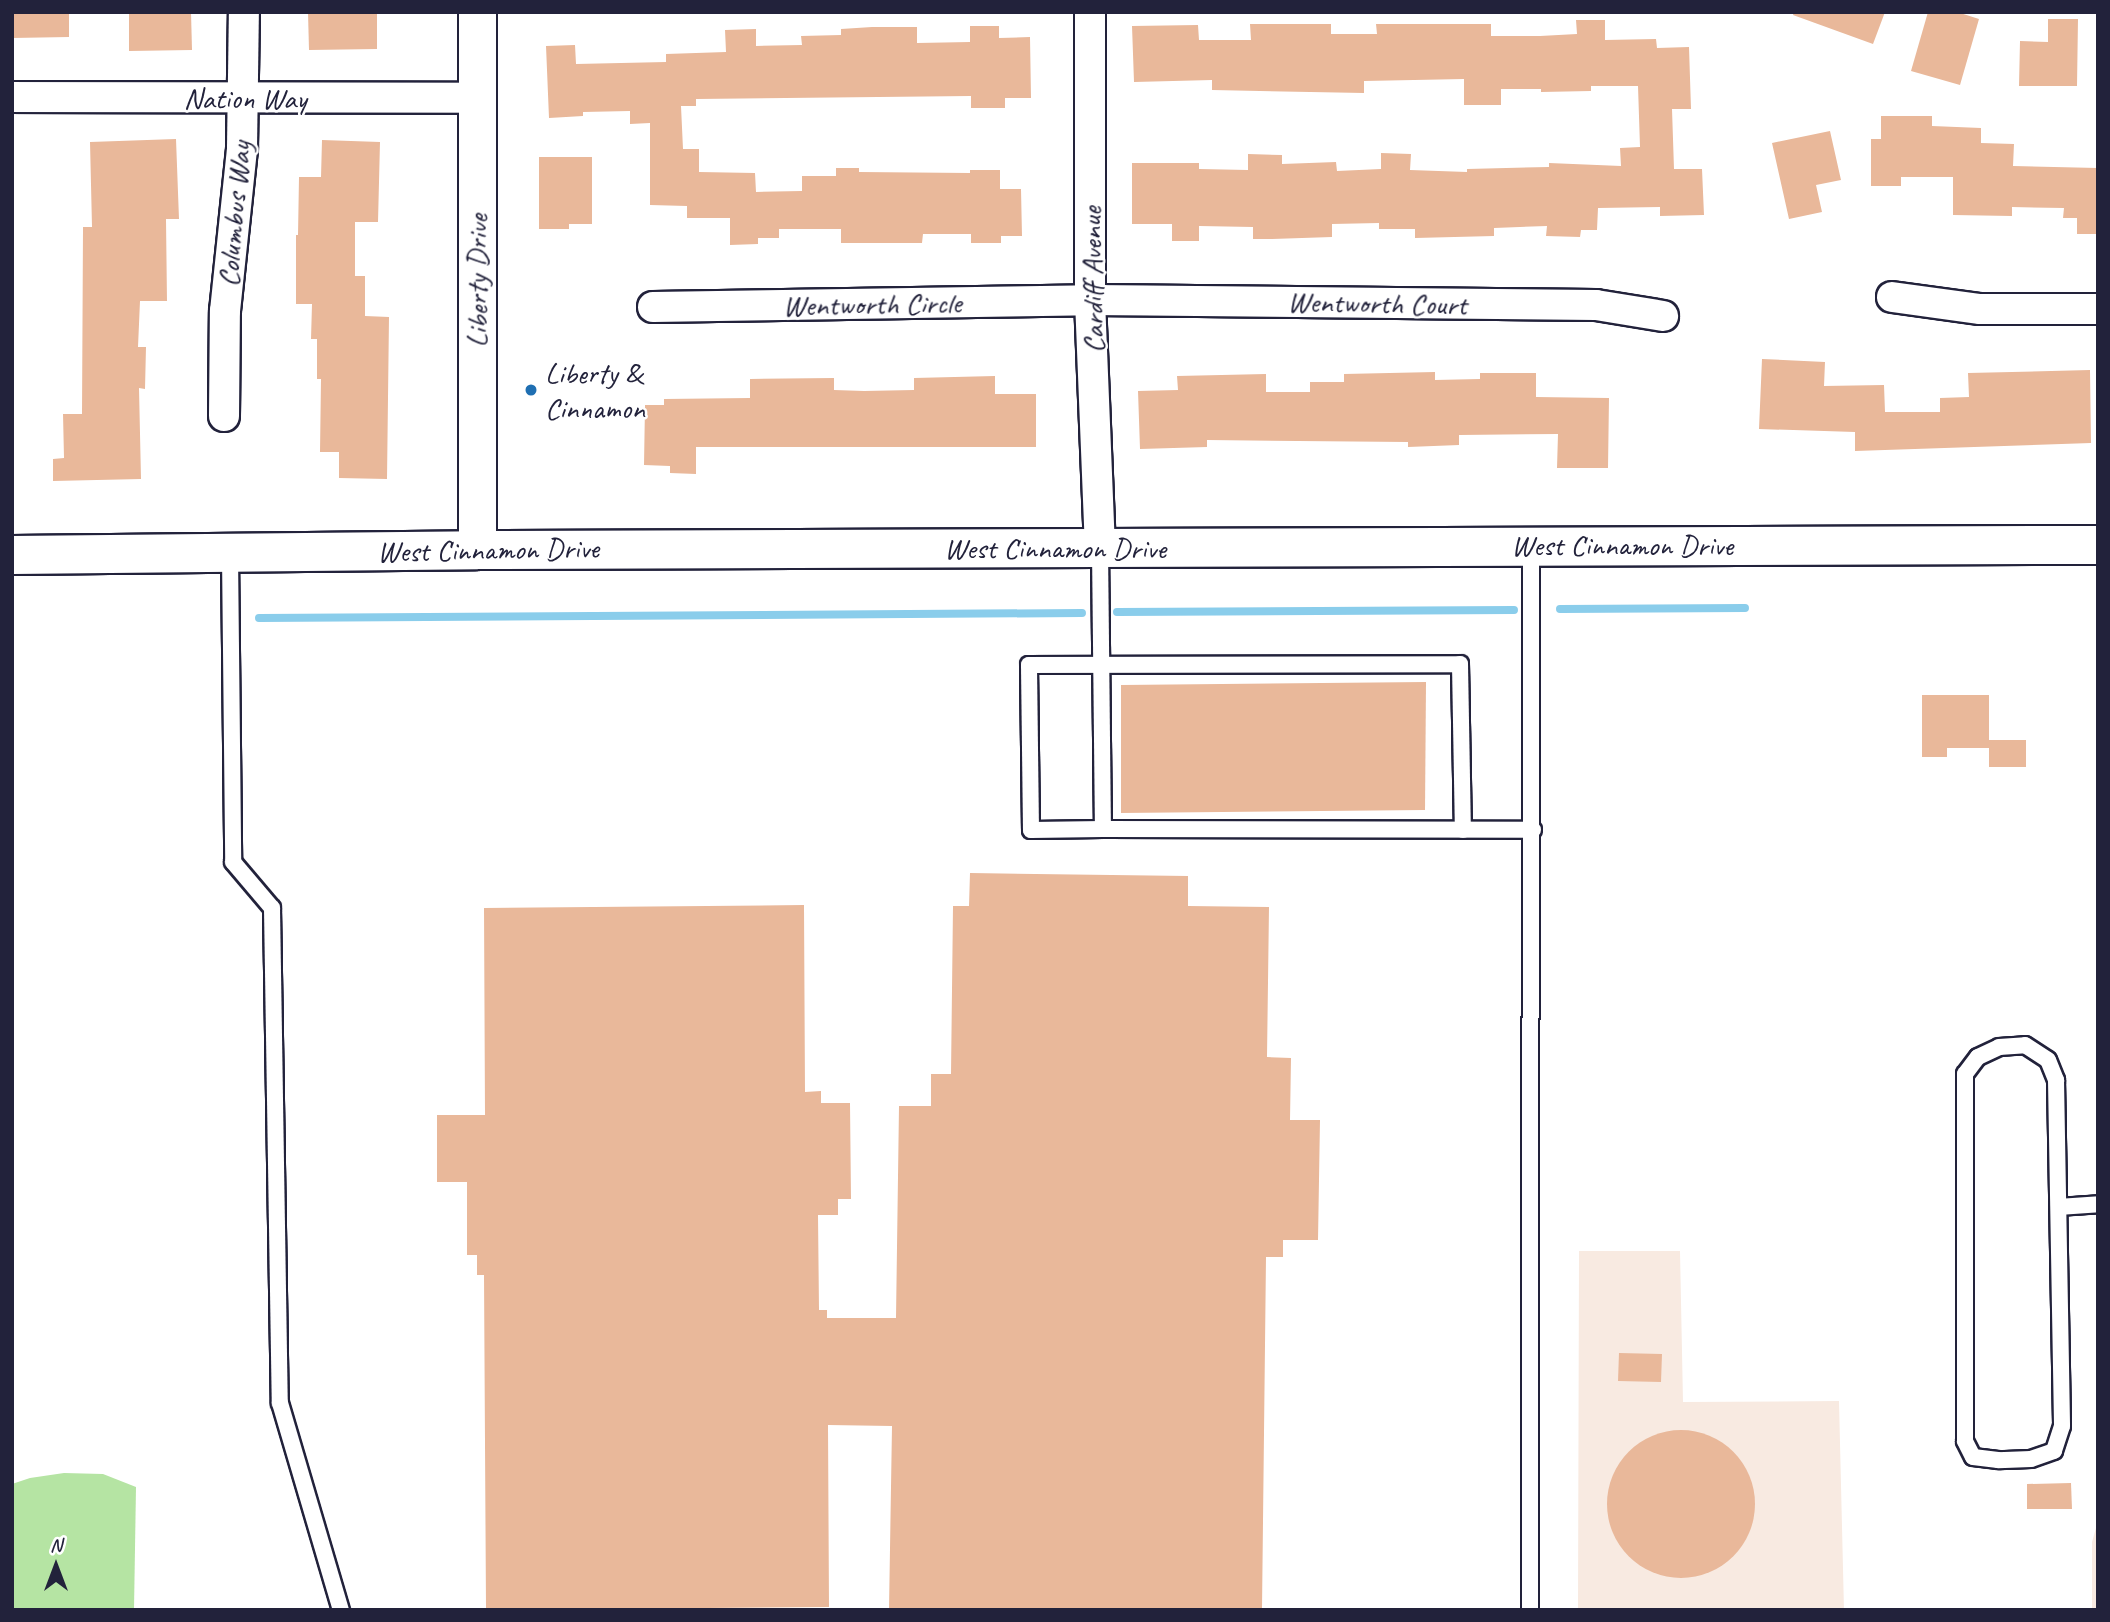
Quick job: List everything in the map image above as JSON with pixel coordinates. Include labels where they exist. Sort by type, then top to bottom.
[{"type":"main road","name":"West Cinnamon Drive","points":[[12,555],[477,550],[2098,545]]},
{"type":"street","name":"Columbus Way","points":[[224,416],[225,311],[242,148],[244,12]]},
{"type":"street","name":"Liberty Drive","points":[[477,12],[477,550]]},
{"type":"street","name":"Cardiff Avenue","points":[[1090,12],[1090,300],[1100,548]]},
{"type":"street","name":"Nation Way","points":[[12,97],[477,98]]},
{"type":"street","points":[[1892,297],[1980,309],[2098,310]]},
{"type":"street","name":"Wentworth Circle","points":[[653,307],[1090,300]]},
{"type":"street","name":"Wentworth Court","points":[[1090,300],[1596,304],[1663,316]]},
{"type":"lane","points":[[1530,1610],[1533,830],[1531,545]]},
{"type":"lane","points":[[1100,548],[1103,829]]},
{"type":"lane","points":[[230,554],[233,862],[272,908],[280,1403],[341,1610]]},
{"type":"lane","points":[[1463,830],[1461,664],[1029,665],[1031,830],[1103,829],[1463,830],[1533,830]]},
{"type":"lane","points":[[2025,1045],[2048,1060],[2056,1080],[2059,1208],[2063,1426],[2054,1451],[2031,1460],[1973,1457],[1965,1441],[1965,1074],[1978,1057],[2000,1047],[2025,1045]]},
{"type":"lane","points":[[2059,1208],[2098,1204]]},
{"type":"shaded area","points":[[1579,1251],[1680,1251],[1683,1402],[1839,1401],[1844,1610],[1578,1610]]},
{"type":"shaded area","points":[[2098,1521],[2098,1610],[2092,1610],[2092,1542]]},
{"type":"green space","points":[[64,1473],[103,1474],[136,1487],[134,1610],[12,1610],[12,1484],[30,1478]]},
{"type":"building","points":[[12,12],[69,12],[69,37],[12,38]]},
{"type":"building","points":[[129,12],[191,12],[192,50],[129,51]]},
{"type":"building","points":[[308,12],[377,12],[377,49],[309,50]]},
{"type":"building","points":[[1794,12],[1885,12],[1873,44],[1793,15]]},
{"type":"building","points":[[1928,12],[1957,12],[1979,19],[1960,85],[1911,71]]},
{"type":"building","points":[[2048,19],[2078,19],[2077,86],[2019,86],[2020,41],[2048,42]]},
{"type":"building","points":[[1576,20],[1605,20],[1605,40],[1656,39],[1657,48],[1689,47],[1691,109],[1672,109],[1674,169],[1702,169],[1704,215],[1660,216],[1660,207],[1598,208],[1597,230],[1581,230],[1580,237],[1546,236],[1547,226],[1494,228],[1494,236],[1415,238],[1415,229],[1379,229],[1379,223],[1332,224],[1332,237],[1272,239],[1253,239],[1253,227],[1199,226],[1199,241],[1172,241],[1172,224],[1132,224],[1132,163],[1199,163],[1199,169],[1248,170],[1248,154],[1282,155],[1282,164],[1336,162],[1337,171],[1381,169],[1381,153],[1411,154],[1410,170],[1467,172],[1467,169],[1549,167],[1549,163],[1621,166],[1620,148],[1640,147],[1638,86],[1591,86],[1591,91],[1541,92],[1541,89],[1501,89],[1501,105],[1464,105],[1464,79],[1364,81],[1364,93],[1212,90],[1212,80],[1134,82],[1132,26],[1198,25],[1199,40],[1251,40],[1250,24],[1331,24],[1331,34],[1377,34],[1376,24],[1491,24],[1491,36],[1540,36],[1577,34]]},
{"type":"building","points":[[970,26],[999,26],[999,38],[1030,37],[1031,98],[1005,98],[1005,108],[971,108],[971,96],[696,99],[696,106],[681,106],[683,149],[699,149],[699,172],[755,173],[756,192],[802,191],[802,176],[836,176],[836,168],[859,168],[859,172],[970,173],[970,170],[1000,170],[1000,189],[1021,189],[1022,236],[1001,236],[1001,243],[971,243],[971,234],[923,234],[922,243],[841,243],[841,229],[779,229],[779,238],[758,238],[758,244],[730,245],[730,218],[687,218],[687,206],[650,205],[650,123],[630,124],[630,111],[583,112],[583,116],[549,118],[546,46],[575,45],[576,64],[666,62],[666,54],[726,52],[725,30],[756,29],[756,46],[802,45],[801,36],[841,35],[841,29],[872,27],[917,27],[917,43],[970,42]]},
{"type":"building","points":[[1881,116],[1932,116],[1932,126],[1981,128],[1981,143],[2014,144],[2013,166],[2098,168],[2098,234],[2077,234],[2077,218],[2063,218],[2064,208],[2012,207],[2012,216],[1953,215],[1953,177],[1901,177],[1901,186],[1871,186],[1871,139],[1881,139]]},
{"type":"building","points":[[1830,131],[1841,180],[1816,185],[1822,212],[1789,219],[1772,143]]},
{"type":"building","points":[[176,139],[179,219],[166,219],[167,301],[140,301],[138,347],[146,347],[145,389],[139,388],[141,479],[53,481],[53,459],[64,458],[63,414],[82,414],[83,227],[92,227],[90,142]]},
{"type":"building","points":[[322,140],[380,142],[378,222],[355,222],[355,276],[365,276],[365,316],[389,317],[387,479],[339,478],[339,452],[320,452],[321,379],[317,379],[317,339],[311,339],[312,304],[296,304],[296,235],[299,177],[321,177]]},
{"type":"building","points":[[539,157],[592,157],[592,224],[569,224],[569,229],[539,229]]},
{"type":"building","points":[[1762,359],[1825,362],[1824,386],[1884,385],[1885,412],[1940,412],[1940,398],[1969,397],[1968,373],[2090,370],[2091,443],[1855,451],[1855,432],[1759,429]]},
{"type":"building","points":[[1435,372],[1435,380],[1480,379],[1480,373],[1536,373],[1536,397],[1609,398],[1608,468],[1557,468],[1558,434],[1459,435],[1459,445],[1408,447],[1408,442],[1207,440],[1207,447],[1140,449],[1138,391],[1178,390],[1177,376],[1266,374],[1266,392],[1310,392],[1310,382],[1344,382],[1344,374]]},
{"type":"building","points":[[995,376],[995,394],[1036,394],[1036,447],[696,447],[696,474],[670,473],[670,466],[644,465],[645,405],[664,405],[664,399],[750,398],[750,379],[834,378],[834,390],[864,391],[914,390],[914,378]]},
{"type":"building","points":[[1426,682],[1425,810],[1121,813],[1121,685]]},
{"type":"building","points":[[1922,695],[1989,695],[1989,740],[2026,740],[2026,767],[1989,767],[1989,748],[1947,748],[1947,757],[1922,757]]},
{"type":"building","points":[[970,873],[1188,876],[1188,906],[1269,907],[1267,1057],[1291,1058],[1290,1120],[1320,1120],[1318,1240],[1283,1240],[1283,1257],[1266,1257],[1262,1610],[889,1610],[892,1426],[828,1425],[829,1607],[486,1610],[484,1275],[477,1275],[477,1255],[467,1255],[467,1182],[437,1182],[437,1115],[485,1115],[484,908],[804,905],[805,1092],[821,1091],[821,1103],[850,1103],[851,1199],[838,1199],[838,1215],[818,1215],[819,1310],[827,1310],[827,1318],[896,1318],[899,1106],[931,1106],[931,1074],[951,1074],[953,906],[969,906]]},
{"type":"building","points":[[1619,1353],[1662,1354],[1661,1382],[1618,1381]]},
{"type":"building","points":[[1681,1430],[1709,1436],[1722,1442],[1733,1452],[1743,1463],[1749,1476],[1755,1504],[1749,1532],[1743,1545],[1733,1556],[1722,1566],[1709,1572],[1681,1578],[1653,1572],[1640,1566],[1629,1556],[1619,1545],[1613,1532],[1607,1504],[1613,1476],[1619,1463],[1629,1452],[1640,1442],[1653,1436]]},
{"type":"building","points":[[2071,1483],[2072,1509],[2027,1509],[2027,1484]]},
{"type":"waterway","points":[[1560,609],[1745,608]]},
{"type":"waterway","points":[[1117,612],[1514,610]]},
{"type":"waterway","points":[[259,618],[1082,613]]},
{"type":"place","name":"Liberty & Cinnamon","points":[[531,390]]}]
